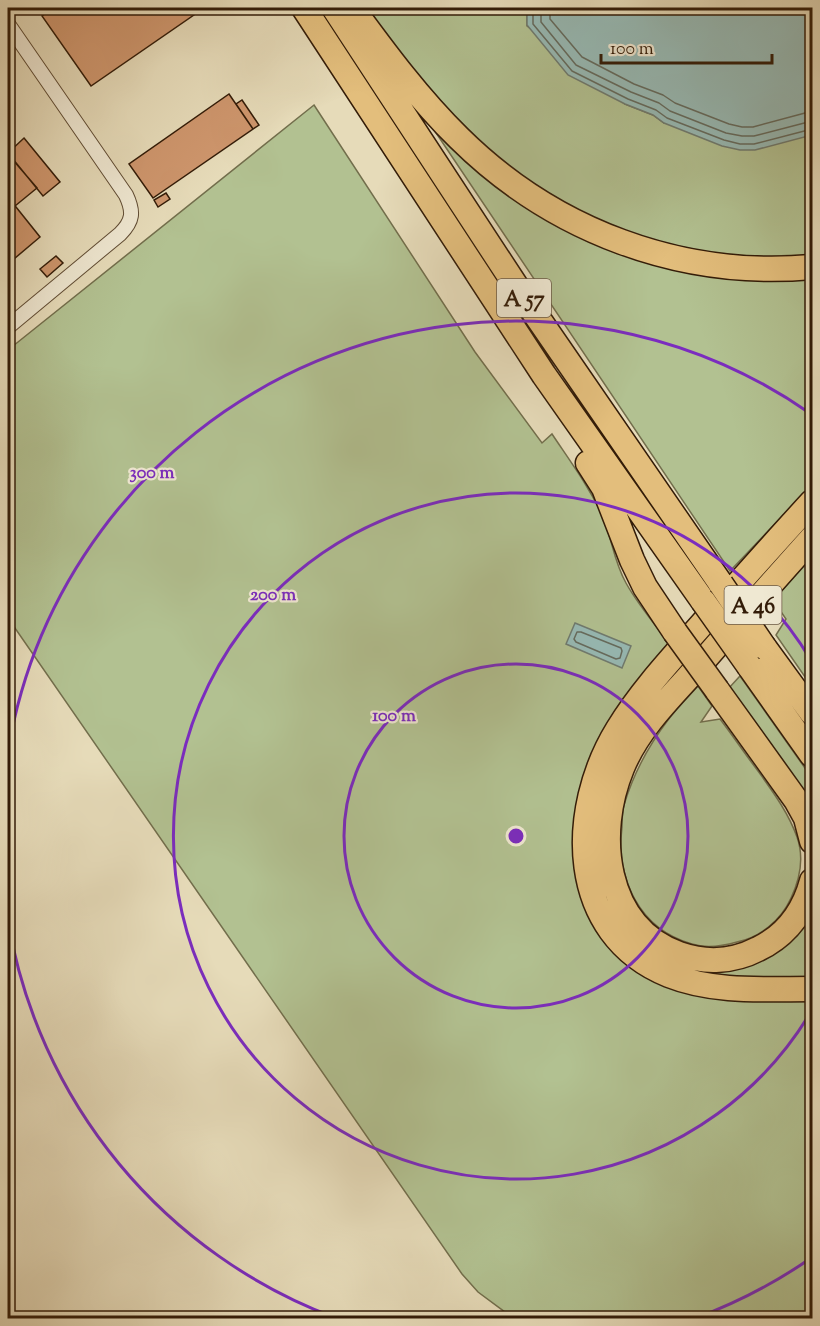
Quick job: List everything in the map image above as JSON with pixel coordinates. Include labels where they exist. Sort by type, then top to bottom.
[{"type":"highway","name":"A 57","points":[[304,8],[544,375],[813,755]]},
{"type":"highway","name":"A 57","points":[[334,8],[518,289],[764,647],[813,713]]},
{"type":"highway","points":[[352,8],[422,98],[460,139],[497,171],[538,201],[583,227],[630,246],[678,259],[736,268],[813,267]]},
{"type":"highway","points":[[544,375],[567,429],[604,488],[645,587],[796,800],[806,818],[813,841]]},
{"type":"highway","points":[[813,501],[672,658],[629,711],[598,766],[588,804],[585,838],[588,878],[600,912],[622,944],[650,966],[668,975],[706,985],[728,988],[813,989]]},
{"type":"highway","name":"A 46","points":[[813,538],[657,713],[638,739],[616,783],[609,817],[608,852],[613,883],[630,917],[657,942],[672,951],[705,960],[737,957],[768,945],[781,935],[803,908],[813,881]]},
{"type":"street","points":[[8,24],[126,195],[132,213],[126,228],[8,327]]},
{"type":"green space","points":[[367,8],[527,8],[527,26],[625,104],[653,115],[664,123],[812,135],[812,257],[736,258],[634,237],[543,194],[467,132],[394,47]]},
{"type":"green space","points":[[416,103],[577,234],[812,275],[812,485],[730,571]]},
{"type":"green space","points":[[314,105],[475,352],[542,443],[552,434],[573,464],[603,517],[626,583],[672,647],[576,838],[626,959],[812,1000],[812,1318],[513,1318],[478,1292],[462,1274],[8,618],[8,350]]},
{"type":"green space","points":[[812,556],[812,687],[776,635],[786,619],[773,600]]},
{"type":"green space","points":[[682,666],[685,669],[617,752],[619,739]]},
{"type":"green space","points":[[740,676],[812,778],[812,811],[728,689]]},
{"type":"green space","points":[[698,686],[712,706],[701,722],[720,719],[780,802],[797,837],[800,852],[799,876],[794,891],[787,906],[776,920],[762,932],[746,940],[715,946],[698,946],[674,937],[658,927],[645,914],[628,883],[621,846],[623,808],[637,772],[661,730]]},
{"type":"green space","points":[[617,754],[614,908],[716,970],[812,907],[812,982],[688,975],[622,933],[598,890]]},
{"type":"water","points":[[527,8],[812,8],[812,135],[755,150],[740,150],[722,146],[664,123],[653,115],[625,104],[568,75],[527,25]]},
{"type":"water","points":[[575,623],[631,646],[622,668],[566,644]]},
{"type":"building","points":[[53,8],[204,8],[91,86],[42,16]]},
{"type":"building","points":[[229,94],[253,129],[153,198],[129,164]]},
{"type":"building","points":[[242,100],[259,125],[253,129],[236,104]]},
{"type":"building","points":[[24,138],[60,182],[43,196],[8,153]]},
{"type":"building","points":[[13,160],[37,188],[15,206],[8,197],[8,164]]},
{"type":"building","points":[[166,193],[170,199],[158,207],[154,200]]},
{"type":"building","points":[[8,197],[40,237],[8,264]]},
{"type":"building","points":[[56,256],[63,263],[47,277],[40,269]]}]
